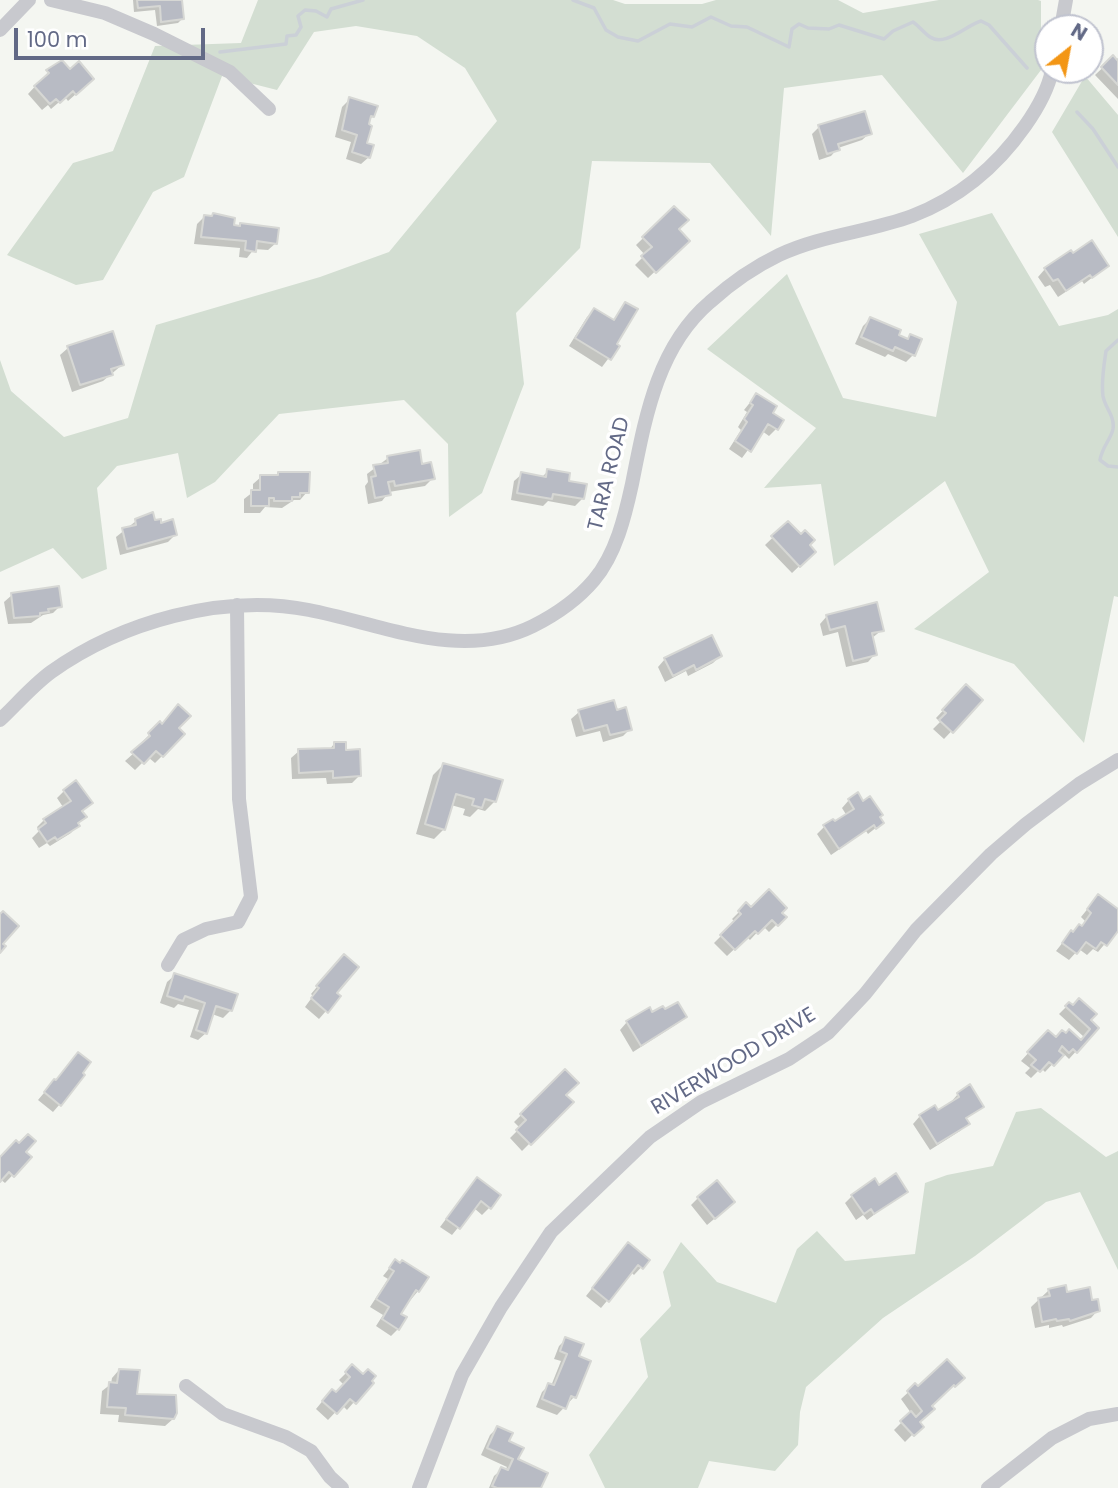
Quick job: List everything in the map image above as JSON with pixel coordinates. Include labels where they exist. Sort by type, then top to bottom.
[{"type":"street","points":[[0,30],[29,0]]},
{"type":"street","points":[[51,0],[105,13],[230,72],[268,109]]},
{"type":"street","name":"TARA ROAD","points":[[0,720],[49,673],[93,647],[139,627],[189,613],[237,605],[306,609],[423,638],[472,642],[531,627],[562,609],[595,580],[615,543],[627,506],[647,412],[659,377],[676,342],[695,314],[730,284],[778,255],[820,240],[912,216],[961,192],[990,168],[1016,139],[1039,106],[1047,84]]},
{"type":"street","points":[[168,965],[183,940],[206,929],[238,922],[251,897],[239,799],[237,605]]},
{"type":"street","name":"RIVERWOOD DRIVE","points":[[419,1488],[462,1375],[501,1307],[551,1232],[650,1137],[701,1102],[789,1059],[828,1033],[865,994],[916,930],[991,855],[1035,817],[1085,780],[1118,760]]},
{"type":"street","points":[[186,1386],[223,1414],[286,1437],[311,1451],[330,1477],[342,1488]]},
{"type":"street","points":[[988,1488],[1052,1438],[1089,1419],[1118,1414]]},
{"type":"shaded area","points":[[258,0],[613,0],[625,4],[702,4],[716,0],[838,0],[863,13],[939,0],[1041,1],[1041,14],[1034,14],[1034,79],[963,173],[882,75],[784,88],[771,236],[710,163],[592,161],[580,248],[516,313],[524,384],[482,493],[449,517],[448,444],[404,400],[279,414],[215,482],[187,498],[178,453],[117,466],[97,488],[107,569],[82,579],[53,548],[0,572],[0,360],[11,391],[64,437],[128,418],[156,325],[320,277],[389,252],[497,121],[465,68],[417,36],[356,26],[314,32],[277,90],[222,76],[184,177],[153,192],[103,280],[76,285],[7,255],[73,163],[113,151],[155,46],[241,43]]},
{"type":"shaded area","points":[[1080,84],[1092,84],[1118,115],[1118,237],[1052,132]]},
{"type":"shaded area","points":[[992,213],[1059,326],[1108,315],[1118,309],[1118,597],[1114,596],[1084,743],[1014,664],[914,629],[989,572],[945,481],[834,566],[821,484],[764,488],[816,428],[707,349],[787,274],[843,398],[936,417],[957,302],[919,234]]},
{"type":"shaded area","points":[[1041,1108],[1106,1157],[1118,1151],[1118,1270],[1080,1192],[1046,1202],[975,1256],[883,1318],[806,1387],[800,1412],[798,1445],[775,1471],[709,1461],[698,1488],[605,1488],[589,1455],[648,1377],[640,1339],[671,1306],[663,1272],[681,1242],[717,1282],[776,1303],[797,1249],[817,1231],[845,1261],[915,1254],[925,1183],[947,1175],[993,1166],[1016,1112]]},
{"type":"building","points":[[137,0],[182,0],[184,19],[161,22],[160,6],[138,8]]},
{"type":"building","points":[[1113,55],[1118,61],[1118,85],[1104,70],[1104,64]]},
{"type":"building","points":[[62,60],[70,69],[79,61],[94,79],[76,95],[73,91],[60,103],[56,99],[50,104],[34,86],[49,73],[46,70]]},
{"type":"building","points":[[349,97],[378,106],[369,124],[372,126],[367,143],[374,145],[370,158],[352,152],[357,135],[342,130]]},
{"type":"building","points":[[865,111],[872,134],[838,144],[840,150],[827,154],[818,125]]},
{"type":"building","points":[[674,206],[689,220],[679,229],[690,241],[656,273],[641,256],[652,247],[642,237]]},
{"type":"building","points":[[213,213],[235,218],[234,225],[240,226],[240,223],[279,228],[277,244],[257,241],[256,252],[245,250],[246,241],[201,237],[204,215],[212,216]]},
{"type":"building","points":[[1092,240],[1109,266],[1066,291],[1058,279],[1053,281],[1044,268]]},
{"type":"building","points":[[625,302],[638,309],[617,344],[620,346],[611,360],[575,338],[594,308],[614,320]]},
{"type":"building","points":[[870,317],[901,330],[899,335],[908,339],[910,334],[922,339],[915,356],[895,347],[893,351],[861,337]]},
{"type":"building","points":[[113,331],[124,365],[111,369],[113,375],[80,385],[67,346]]},
{"type":"building","points":[[756,393],[777,406],[773,413],[784,420],[778,430],[768,424],[751,452],[735,441],[747,422],[744,419],[753,405],[750,403]]},
{"type":"building","points":[[420,450],[422,464],[431,462],[435,479],[395,486],[394,481],[388,482],[391,495],[375,498],[371,477],[376,476],[373,465],[388,463],[387,456]]},
{"type":"building","points":[[547,469],[570,473],[569,481],[587,484],[584,499],[553,494],[552,499],[517,493],[521,472],[546,477]]},
{"type":"building","points":[[278,472],[310,472],[309,493],[300,493],[300,497],[292,497],[292,501],[274,501],[274,498],[269,498],[269,506],[251,506],[251,490],[260,490],[260,475],[278,475]]},
{"type":"building","points":[[153,512],[155,520],[161,519],[161,523],[173,519],[177,535],[127,549],[122,528],[136,525],[135,519]]},
{"type":"building","points":[[788,521],[801,534],[805,530],[815,540],[810,545],[816,552],[800,567],[771,536]]},
{"type":"building","points":[[59,586],[62,607],[48,609],[49,612],[40,613],[40,616],[14,618],[11,593]]},
{"type":"building","points":[[877,602],[884,631],[872,633],[877,655],[853,661],[845,626],[830,630],[826,615]]},
{"type":"building","points":[[712,635],[722,656],[696,670],[694,665],[673,676],[664,658]]},
{"type":"building","points":[[966,684],[983,700],[953,733],[939,720],[946,713],[942,710]]},
{"type":"building","points":[[614,700],[617,710],[626,707],[632,730],[610,735],[607,725],[584,731],[578,710]]},
{"type":"building","points":[[178,704],[191,716],[179,728],[185,734],[163,757],[156,751],[144,764],[131,752],[150,736],[148,733],[160,721],[162,724]]},
{"type":"building","points":[[334,742],[346,742],[346,750],[360,749],[361,776],[333,778],[333,771],[299,773],[298,749],[334,748]]},
{"type":"building","points":[[443,763],[503,780],[496,802],[485,799],[482,808],[472,805],[474,799],[456,794],[445,830],[425,824]]},
{"type":"building","points":[[76,780],[93,803],[82,811],[87,817],[78,823],[80,826],[57,840],[55,837],[47,842],[38,829],[46,823],[43,819],[71,801],[63,790]]},
{"type":"building","points":[[858,792],[863,801],[870,796],[883,815],[880,817],[884,823],[876,829],[874,825],[839,849],[823,825],[854,809],[848,799]]},
{"type":"building","points":[[769,889],[787,908],[782,913],[787,917],[778,926],[772,920],[758,934],[755,931],[735,950],[720,935],[741,914],[738,911],[746,902],[751,907]]},
{"type":"building","points":[[1098,894],[1118,909],[1118,931],[1107,946],[1101,942],[1096,949],[1086,942],[1077,954],[1062,943],[1071,930],[1073,932],[1079,924],[1082,926],[1091,913],[1087,909]]},
{"type":"building","points":[[3,911],[19,926],[3,944],[6,946],[0,953],[0,914]]},
{"type":"building","points":[[344,954],[359,967],[337,993],[341,996],[328,1013],[311,998],[319,988],[316,986]]},
{"type":"building","points":[[174,973],[238,994],[232,1011],[216,1006],[207,1034],[196,1030],[205,1003],[185,996],[183,1001],[167,996]]},
{"type":"building","points":[[1079,998],[1097,1014],[1091,1020],[1099,1028],[1077,1053],[1073,1049],[1069,1053],[1062,1046],[1059,1051],[1064,1055],[1054,1066],[1049,1062],[1040,1072],[1031,1065],[1036,1060],[1027,1052],[1048,1030],[1056,1037],[1062,1030],[1066,1033],[1069,1029],[1081,1040],[1090,1029],[1065,1006],[1069,1002],[1073,1005]]},
{"type":"building","points":[[678,1002],[687,1017],[641,1046],[626,1021],[650,1007],[652,1012]]},
{"type":"building","points":[[78,1052],[91,1062],[83,1073],[85,1075],[61,1106],[44,1092]]},
{"type":"building","points":[[565,1069],[579,1083],[566,1095],[574,1102],[531,1145],[516,1130],[526,1120],[520,1114]]},
{"type":"building","points":[[970,1084],[984,1107],[966,1118],[970,1124],[937,1144],[919,1115],[935,1105],[938,1110],[959,1097],[957,1093]]},
{"type":"building","points":[[28,1134],[36,1141],[26,1152],[32,1157],[14,1177],[9,1172],[0,1182],[0,1157],[16,1140],[19,1143]]},
{"type":"building","points":[[896,1173],[908,1192],[874,1214],[871,1209],[864,1214],[851,1195],[875,1178],[879,1185]]},
{"type":"building","points":[[477,1177],[501,1195],[491,1209],[481,1201],[460,1229],[446,1219]]},
{"type":"building","points":[[717,1180],[735,1202],[715,1219],[697,1197]]},
{"type":"building","points":[[628,1242],[650,1260],[643,1269],[638,1265],[609,1302],[592,1288]]},
{"type":"building","points":[[395,1259],[400,1263],[402,1260],[429,1277],[419,1292],[416,1290],[401,1314],[407,1317],[399,1330],[382,1319],[389,1307],[376,1299],[394,1271],[389,1268]]},
{"type":"building","points":[[1066,1285],[1067,1292],[1090,1287],[1092,1300],[1098,1299],[1100,1311],[1070,1321],[1056,1319],[1042,1322],[1038,1298],[1050,1296],[1048,1289]]},
{"type":"building","points":[[565,1337],[584,1344],[579,1356],[591,1361],[576,1398],[571,1396],[566,1409],[542,1399],[548,1383],[554,1385],[567,1354],[560,1351]]},
{"type":"building","points":[[947,1359],[965,1378],[932,1406],[935,1409],[920,1422],[924,1427],[914,1436],[900,1421],[911,1411],[916,1417],[922,1411],[907,1391],[915,1383],[918,1386]]},
{"type":"building","points":[[352,1364],[363,1374],[368,1369],[376,1376],[372,1381],[374,1383],[356,1404],[350,1399],[337,1414],[322,1401],[332,1389],[336,1392],[350,1377],[345,1372]]},
{"type":"building","points":[[119,1369],[140,1370],[137,1394],[176,1395],[177,1413],[174,1419],[125,1415],[126,1408],[107,1407],[109,1382],[117,1383]]},
{"type":"building","points":[[497,1426],[513,1433],[509,1441],[524,1448],[518,1459],[548,1473],[541,1488],[492,1486],[501,1467],[508,1470],[513,1459],[487,1448]]},
{"type":"waterway","points":[[220,52],[286,44],[287,36],[296,35],[301,27],[298,16],[305,10],[316,11],[327,17],[331,9],[363,0]]},
{"type":"waterway","points":[[573,0],[594,8],[606,30],[618,37],[638,41],[670,24],[692,27],[711,17],[731,26],[747,27],[789,47],[792,29],[799,24],[808,28],[829,29],[839,25],[884,39],[893,31],[913,22],[930,37],[942,39],[981,21],[989,25],[1027,68]]},
{"type":"waterway","points":[[1077,112],[1093,129],[1118,167]]},
{"type":"waterway","points":[[1118,340],[1106,351],[1102,390],[1113,420],[1113,429],[1100,460],[1108,466],[1118,467]]}]
